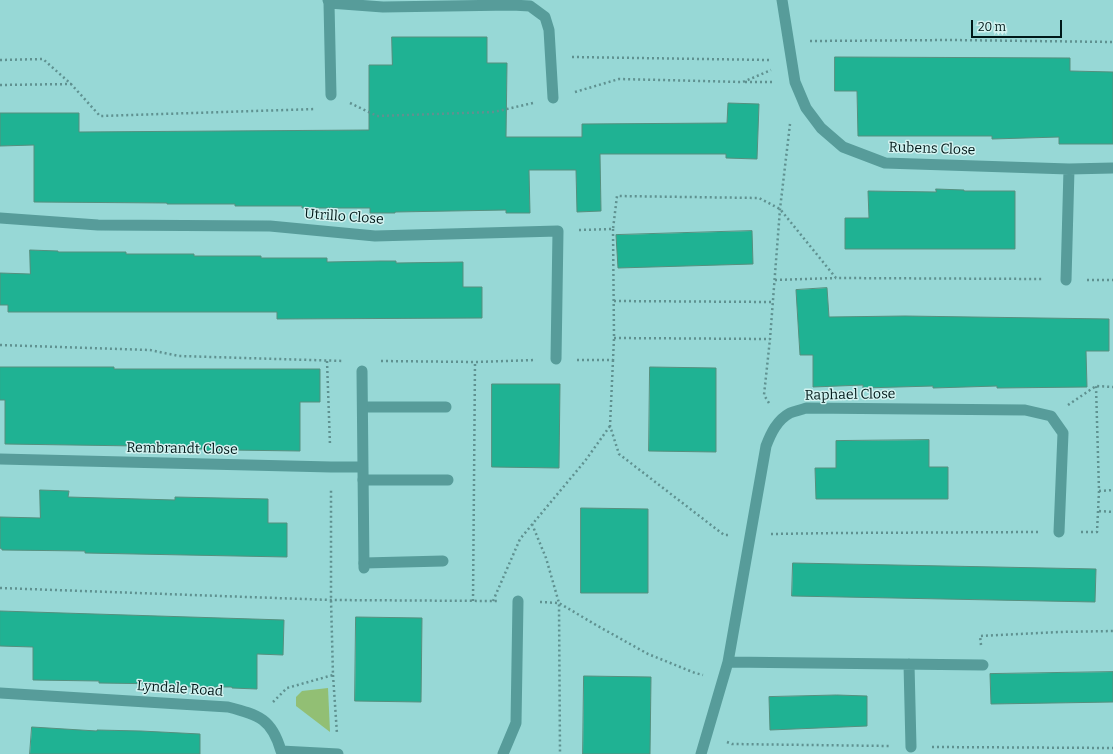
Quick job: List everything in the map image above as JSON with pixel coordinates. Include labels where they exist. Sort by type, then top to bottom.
[{"type":"street","name":"Rubens Close","points":[[782,0],[795,82],[806,108],[821,128],[843,147],[885,163],[1069,169],[1113,168]]},
{"type":"street","points":[[331,95],[328,2],[383,7],[530,6],[545,17],[549,30],[553,98]]},
{"type":"street","points":[[1066,280],[1069,169]]},
{"type":"street","name":"Utrillo Close","points":[[0,218],[98,225],[270,226],[375,236],[558,231]]},
{"type":"street","points":[[556,359],[558,231]]},
{"type":"street","points":[[362,371],[364,565],[443,561]]},
{"type":"street","points":[[363,407],[446,407]]},
{"type":"street","name":"Raphael Close","points":[[701,754],[728,662],[766,446],[771,433],[779,421],[790,413],[806,408],[1025,410],[1051,416]]},
{"type":"street","points":[[1051,416],[1063,433],[1059,532]]},
{"type":"street","name":"Rembrandt Close","points":[[0,459],[363,467]]},
{"type":"street","points":[[364,480],[448,480]]},
{"type":"street","points":[[503,754],[516,723],[518,601]]},
{"type":"street","points":[[728,662],[983,665]]},
{"type":"street","points":[[909,664],[911,747]]},
{"type":"street","name":"Lyndale Road","points":[[0,693],[228,707],[260,717],[272,728],[281,752],[338,754]]},
{"type":"path","points":[[789,42],[950,40],[1113,42]]},
{"type":"path","points":[[550,56],[792,60]]},
{"type":"path","points":[[0,60],[43,59],[71,84],[100,116],[318,108]]},
{"type":"path","points":[[743,82],[795,82]]},
{"type":"path","points":[[0,85],[71,84]]},
{"type":"path","points":[[348,106],[355,106]]},
{"type":"path","points":[[779,421],[764,395],[780,209],[791,119]]},
{"type":"path","points":[[836,278],[780,209],[759,198],[617,196],[613,229],[614,338],[610,426],[619,454],[724,535],[1097,532],[1099,490],[1096,386]]},
{"type":"path","points":[[558,231],[613,229]]},
{"type":"path","points":[[775,280],[836,278],[1113,280]]},
{"type":"path","points":[[614,301],[773,302]]},
{"type":"path","points":[[614,338],[770,338]]},
{"type":"path","points":[[0,345],[150,350],[179,356],[350,361]]},
{"type":"path","points":[[374,361],[474,362],[556,359],[613,360]]},
{"type":"path","points":[[327,361],[331,467],[331,600],[333,675],[338,754]]},
{"type":"path","points":[[473,601],[474,362]]},
{"type":"path","points":[[1051,416],[1096,386],[1113,387]]},
{"type":"path","points":[[493,601],[520,539],[585,461],[610,426]]},
{"type":"path","points":[[1099,490],[1113,490]]},
{"type":"path","points":[[1098,511],[1113,512]]},
{"type":"path","points":[[532,524],[546,558],[559,602],[560,754]]},
{"type":"path","points":[[0,588],[331,600],[559,602],[648,654],[695,673],[723,680]]},
{"type":"path","points":[[983,665],[980,636],[1113,631]]},
{"type":"path","points":[[260,717],[287,688],[333,675]]},
{"type":"green space","points":[[328,688],[330,732],[296,706],[296,697],[302,691]]},
{"type":"building","points":[[392,37],[487,37],[487,63],[507,63],[506,137],[582,137],[582,124],[727,123],[728,103],[759,104],[757,159],[726,158],[726,154],[600,154],[601,211],[577,212],[576,170],[529,170],[530,213],[506,213],[506,210],[370,213],[370,208],[302,208],[302,206],[235,206],[235,204],[34,202],[34,145],[0,146],[0,113],[79,113],[79,132],[369,130],[369,65],[392,65]]},
{"type":"building","points":[[835,57],[1070,58],[1070,71],[1113,72],[1113,144],[1059,144],[1059,137],[992,139],[992,136],[858,136],[857,91],[835,91]]},
{"type":"building","points":[[936,189],[964,191],[1015,191],[1015,249],[845,249],[845,218],[869,218],[868,191],[936,192]]},
{"type":"building","points":[[752,231],[753,264],[618,268],[616,235]]},
{"type":"building","points":[[30,250],[58,252],[126,252],[126,254],[194,254],[194,256],[261,256],[261,258],[327,258],[327,262],[463,262],[463,287],[482,287],[482,318],[277,319],[277,312],[8,312],[8,305],[0,305],[0,273],[30,274]]},
{"type":"building","points":[[827,288],[829,317],[905,316],[1109,319],[1109,351],[1086,351],[1087,387],[997,388],[997,386],[933,388],[933,386],[863,388],[863,385],[813,387],[813,355],[800,355],[796,290]]},
{"type":"building","points":[[0,367],[114,367],[114,369],[320,369],[320,402],[300,402],[300,451],[204,451],[204,449],[138,449],[138,446],[5,444],[5,400],[0,400]]},
{"type":"building","points":[[650,367],[716,368],[716,452],[649,451]]},
{"type":"building","points":[[492,384],[560,384],[559,468],[492,467]]},
{"type":"building","points":[[929,440],[929,467],[948,467],[948,499],[816,499],[815,468],[836,468],[836,441]]},
{"type":"building","points":[[40,490],[69,491],[68,497],[175,500],[175,497],[268,499],[268,523],[287,523],[287,557],[2,550],[0,548],[0,517],[40,518]]},
{"type":"building","points":[[581,508],[648,509],[648,593],[581,593]]},
{"type":"building","points":[[793,563],[1096,569],[1095,602],[792,596]]},
{"type":"building","points":[[0,611],[284,620],[283,655],[257,654],[257,689],[232,687],[165,687],[165,684],[33,680],[33,647],[0,646]]},
{"type":"building","points":[[356,617],[422,618],[421,702],[355,701]]},
{"type":"building","points":[[1113,672],[1113,702],[991,704],[990,674]]},
{"type":"building","points":[[584,676],[651,677],[650,754],[583,754]]},
{"type":"building","points":[[837,695],[867,696],[867,726],[770,730],[769,697]]},
{"type":"building","points":[[32,727],[97,731],[141,731],[200,734],[200,754],[30,754]]}]
